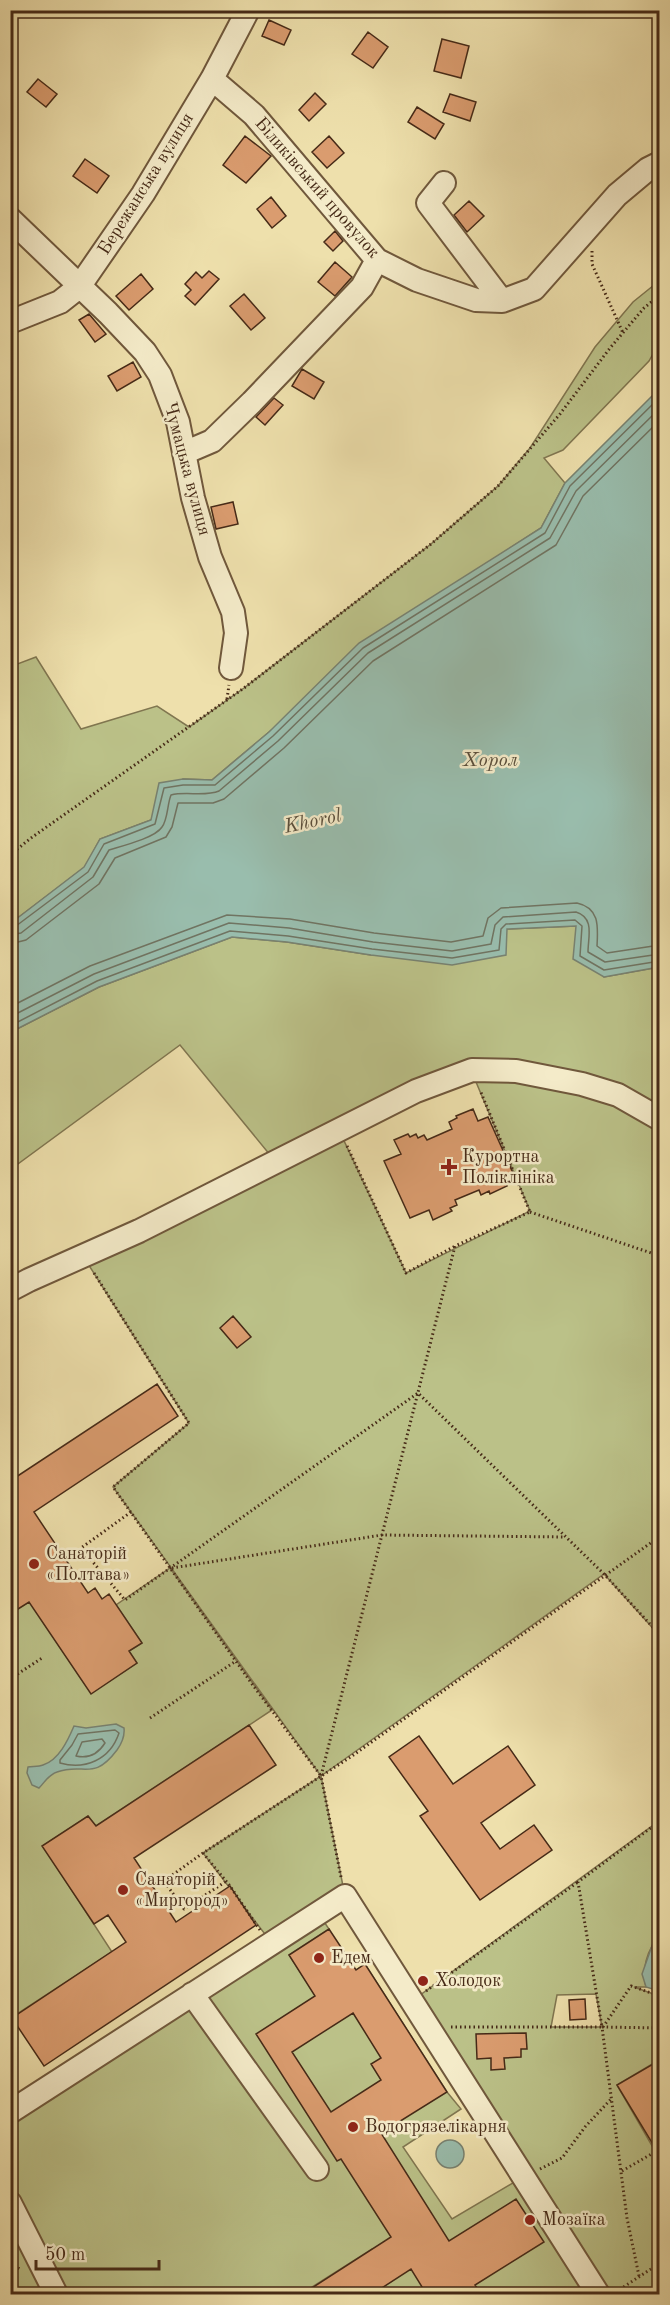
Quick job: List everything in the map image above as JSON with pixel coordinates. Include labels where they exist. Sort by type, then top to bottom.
[{"type":"street","name":"Бережанська вулиця","points":[[10,322],[40,312],[60,302],[79,287],[143,194],[212,79],[248,10]]},
{"type":"street","name":"Біликівський провулок","points":[[212,79],[254,115],[377,260],[450,293],[476,300],[502,301],[534,289],[617,195],[648,169],[660,163]]},
{"type":"street","points":[[444,183],[429,203],[502,301]]},
{"type":"street","name":"Чумацька вулиця","points":[[10,219],[108,313],[145,352],[160,375],[178,422],[193,498],[210,557],[233,612],[236,633],[231,668]]},
{"type":"street","points":[[184,453],[212,441],[252,402],[362,287],[377,260]]},
{"type":"street","points":[[10,1290],[140,1231],[416,1091],[472,1070],[516,1071],[582,1084],[618,1095],[660,1119]]},
{"type":"street","points":[[10,2112],[345,1896],[598,2295]]},
{"type":"street","points":[[192,1994],[317,2169]]},
{"type":"street","points":[[10,2202],[56,2295]]},
{"type":"path","points":[[592,224],[592,264],[622,333]]},
{"type":"path","points":[[10,855],[244,688],[431,544],[498,486],[560,414],[622,333],[644,308],[660,295]]},
{"type":"path","points":[[472,1070],[530,1212]]},
{"type":"path","points":[[339,1130],[406,1273],[455,1246],[530,1212],[660,1256]]},
{"type":"path","points":[[321,1776],[455,1246]]},
{"type":"path","points":[[83,1256],[189,1423],[113,1487],[236,1661],[321,1776],[345,1896]]},
{"type":"path","points":[[418,1393],[604,1574],[660,1635]]},
{"type":"path","points":[[131,1512],[81,1548],[124,1600],[418,1393]]},
{"type":"path","points":[[170,1568],[382,1535],[565,1537]]},
{"type":"path","points":[[225,1882],[184,1910],[164,1881],[362,1749],[604,1574],[660,1537]]},
{"type":"path","points":[[652,1542],[660,1544]]},
{"type":"path","points":[[10,1679],[42,1658]]},
{"type":"path","points":[[150,1718],[236,1661]]},
{"type":"path","points":[[412,2001],[660,1821]]},
{"type":"path","points":[[203,1853],[271,1942]]},
{"type":"path","points":[[578,1882],[602,2027],[627,2218],[639,2276]]},
{"type":"path","points":[[602,2027],[632,1986],[660,1996]]},
{"type":"path","points":[[428,2027],[660,2028]]},
{"type":"path","points":[[524,2177],[562,2158],[585,2127],[612,2098]]},
{"type":"path","points":[[622,2171],[660,2149]]},
{"type":"path","points":[[612,2295],[660,2263]]},
{"type":"green space","points":[[659,281],[659,343],[649,361],[563,450],[544,458],[565,483],[541,528],[481,567],[269,732],[212,780],[183,779],[151,820],[100,839],[85,867],[11,923],[10,660],[15,665],[36,657],[81,729],[157,706],[189,727],[244,688],[431,544],[498,486],[530,448],[595,347],[633,302]]},
{"type":"green space","points":[[576,926],[604,977],[659,967],[659,1635],[604,1574],[321,1776],[113,1487],[189,1423],[83,1256],[275,1161],[180,1045],[11,1169],[11,1032],[99,987],[232,937],[287,942],[371,955],[507,929]],"holes":[[[471,1070],[530,1211],[406,1273],[339,1130]]]},
{"type":"green space","points":[[170,1568],[272,1710],[96,1826],[88,1816],[43,1846],[112,1952],[11,2018],[11,1614],[41,1594],[41,1619],[91,1693],[137,1663],[129,1651],[142,1643],[116,1605]]},
{"type":"green space","points":[[321,1776],[345,1896],[318,1913],[329,1929],[289,1955],[316,1996],[365,1964],[447,2092],[461,2109],[403,2147],[452,2219],[523,2177],[412,2001],[659,1821],[659,1939],[651,1948],[646,1961],[646,1987],[634,1987],[659,1996],[659,2060],[617,2085],[655,2151],[659,2149],[659,2294],[371,2294],[392,2281],[372,2249],[301,2294],[11,2294],[10,2090],[20,2106],[271,1942],[203,1853]],"holes":[[[596,1994],[602,2027],[551,2027],[557,1995]]]},
{"type":"water","name":"Хорол","points":[[659,389],[659,967],[604,977],[573,959],[576,926],[507,929],[506,955],[452,965],[287,942],[232,937],[99,987],[11,1032],[11,923],[84,867],[100,839],[151,820],[159,783],[183,779],[212,780],[269,732],[359,643],[541,528],[565,483]]},
{"type":"water","points":[[116,1724],[124,1728],[123,1740],[109,1760],[101,1766],[88,1769],[66,1769],[54,1773],[39,1788],[32,1785],[27,1773],[28,1767],[41,1766],[54,1759],[74,1726],[86,1728]]},
{"type":"water","points":[[659,1939],[659,1991],[646,1987],[642,1974],[653,1943]]},
{"type":"water","points":[[450,2140],[460,2144],[464,2154],[460,2164],[450,2168],[440,2164],[436,2154],[440,2144]]},
{"type":"building","points":[[269,20],[291,30],[284,45],[262,36]]},
{"type":"building","points":[[368,32],[388,47],[373,68],[352,54]]},
{"type":"building","points":[[442,39],[469,46],[461,78],[434,71]]},
{"type":"building","points":[[38,79],[57,94],[46,107],[27,92]]},
{"type":"building","points":[[315,93],[326,104],[309,121],[299,110]]},
{"type":"building","points":[[450,94],[476,102],[470,121],[443,112]]},
{"type":"building","points":[[417,107],[444,124],[435,139],[408,122]]},
{"type":"building","points":[[245,136],[271,156],[246,183],[223,165]]},
{"type":"building","points":[[329,136],[344,153],[327,168],[312,152]]},
{"type":"building","points":[[85,159],[109,176],[97,193],[73,176]]},
{"type":"building","points":[[271,197],[286,216],[272,228],[257,209]]},
{"type":"building","points":[[469,201],[484,216],[467,232],[454,215]]},
{"type":"building","points":[[335,231],[343,241],[333,251],[324,242]]},
{"type":"building","points":[[335,262],[352,277],[335,296],[318,282]]},
{"type":"building","points":[[209,271],[219,279],[195,305],[185,296],[191,290],[185,284],[196,272],[202,278]]},
{"type":"building","points":[[141,274],[153,289],[129,310],[116,296]]},
{"type":"building","points":[[244,294],[265,318],[251,330],[230,306]]},
{"type":"building","points":[[89,314],[106,334],[95,342],[79,320]]},
{"type":"building","points":[[133,362],[141,377],[117,391],[108,376]]},
{"type":"building","points":[[302,369],[324,382],[314,399],[292,386]]},
{"type":"building","points":[[274,398],[283,405],[265,425],[256,417]]},
{"type":"building","points":[[233,502],[238,524],[216,529],[211,507]]},
{"type":"building","name":"Курортна Поліклініка","points":[[473,1109],[478,1121],[488,1117],[513,1173],[503,1178],[507,1186],[490,1194],[489,1191],[481,1195],[479,1190],[455,1200],[457,1205],[450,1208],[452,1211],[433,1220],[429,1210],[410,1218],[384,1161],[401,1154],[394,1140],[408,1134],[410,1137],[416,1134],[418,1138],[424,1135],[427,1140],[452,1129],[449,1122],[457,1118],[456,1116]]},
{"type":"building","points":[[233,1316],[251,1337],[237,1348],[220,1328]]},
{"type":"building","points":[[157,1384],[178,1416],[34,1512],[88,1593],[95,1588],[102,1599],[109,1594],[142,1643],[129,1651],[137,1663],[91,1694],[29,1602],[10,1614],[10,1481]]},
{"type":"building","points":[[249,1725],[276,1765],[134,1858],[176,1922],[230,1886],[256,1925],[44,2066],[12,2018],[126,1942],[108,1915],[94,1924],[42,1846],[88,1816],[96,1826]]},
{"type":"building","points":[[419,1736],[453,1784],[508,1746],[535,1785],[481,1823],[500,1849],[534,1825],[552,1850],[480,1900],[420,1816],[428,1811],[389,1757]]},
{"type":"building","name":"Водогрязелікарня","points":[[329,1929],[356,1970],[365,1964],[447,2092],[381,2133],[449,2241],[516,2199],[544,2242],[475,2285],[482,2295],[427,2295],[411,2269],[371,2295],[301,2295],[391,2237],[341,2159],[337,2161],[256,2034],[315,1996],[289,1955]],"holes":[[[353,2013],[381,2058],[371,2064],[381,2080],[331,2112],[292,2052]]]},
{"type":"building","points":[[585,1999],[586,2019],[570,2020],[569,2000]]},
{"type":"building","points":[[526,2033],[527,2049],[521,2049],[521,2057],[504,2058],[505,2069],[491,2070],[491,2058],[477,2059],[476,2034]]},
{"type":"building","points":[[660,2060],[660,2156],[617,2085]]},
{"type":"place","name":"Курортна Поліклініка","points":[[449,1167]]},
{"type":"place","name":"Санаторій «Полтава»","points":[[34,1564]]},
{"type":"place","name":"Санаторій «Миргород»","points":[[123,1890]]},
{"type":"place","name":"Едем","points":[[319,1958]]},
{"type":"place","name":"Холодок","points":[[423,1981]]},
{"type":"place","name":"Водогрязелікарня","points":[[353,2127]]},
{"type":"place","name":"Мозаїка","points":[[530,2220]]},
{"type":"water label","name":"Khorol","points":[[313,822]]}]
